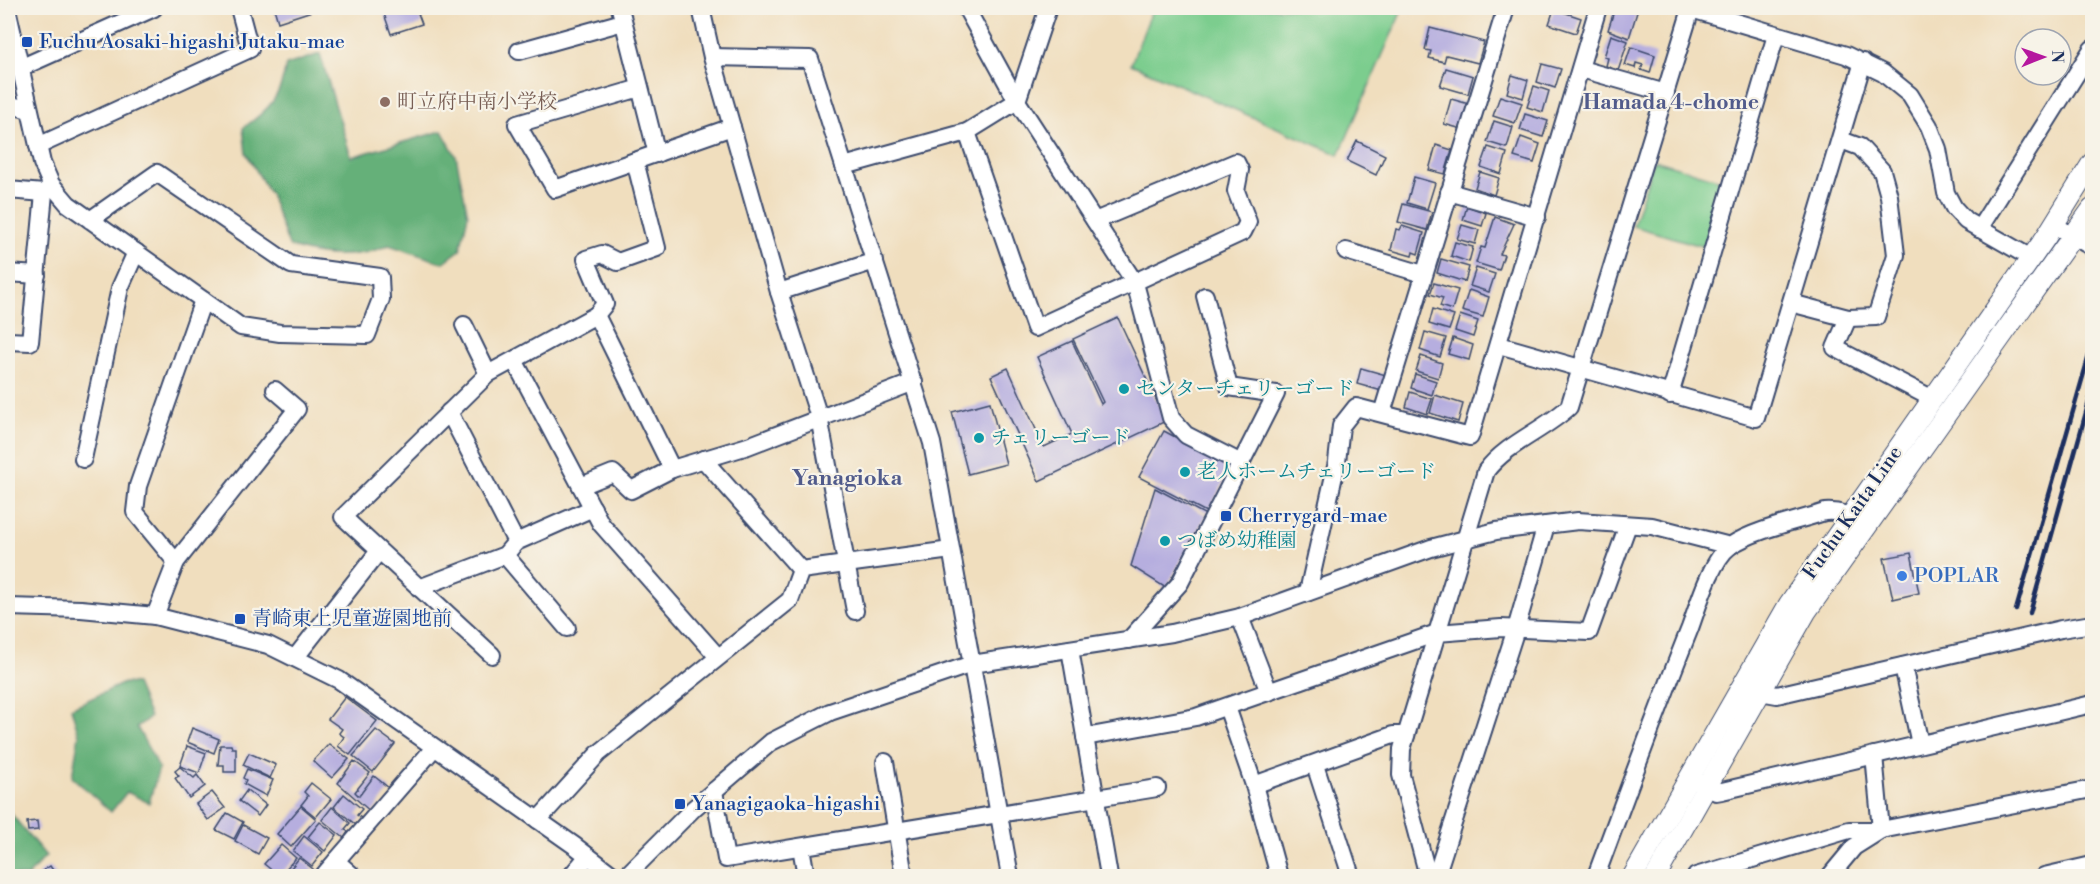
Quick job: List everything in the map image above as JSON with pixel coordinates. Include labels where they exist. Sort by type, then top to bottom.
[{"type":"main road","name":"Fuchu Kaita Line","points":[[1633,876],[1760,692],[1858,522],[1933,399],[2054,225],[2092,163]]},
{"type":"main road","name":"Fuchu Kaita Line","points":[[1656,876],[1698,783],[1789,604],[1858,522],[2092,209]]},
{"type":"street","points":[[20,68],[154,8]]},
{"type":"street","points":[[38,146],[250,49],[239,8]]},
{"type":"street","points":[[700,8],[779,292],[819,417],[855,611]]},
{"type":"street","points":[[966,8],[1017,101],[1135,283],[1171,418],[1186,435],[1241,463]]},
{"type":"street","points":[[844,166],[967,132],[1017,101],[1048,8]]},
{"type":"street","points":[[1382,413],[1506,8]]},
{"type":"street","points":[[1308,592],[1337,462],[1341,426],[1356,407],[1470,437],[1598,8]]},
{"type":"street","points":[[1428,876],[1401,776],[1406,735],[1486,471],[1498,455],[1551,424],[1569,407],[1690,8],[1863,62],[1884,73],[1910,95],[1929,126],[1938,148],[1946,193],[1954,208],[1978,229],[2031,258]]},
{"type":"street","points":[[8,13],[48,189],[30,342],[8,341]]},
{"type":"street","points":[[519,51],[621,14],[657,154]]},
{"type":"street","points":[[1670,395],[1776,35]]},
{"type":"street","points":[[1978,229],[2092,49]]},
{"type":"street","points":[[712,57],[810,59],[932,443],[1010,876]]},
{"type":"street","points":[[1499,345],[1756,418],[1863,62]]},
{"type":"street","points":[[1581,69],[1666,93]]},
{"type":"street","points":[[640,88],[517,124],[555,189],[732,127]]},
{"type":"street","points":[[8,104],[29,110]]},
{"type":"street","points":[[967,132],[1035,328],[1243,232],[1248,222],[1236,191],[1240,170],[1236,162],[1095,221]]},
{"type":"street","points":[[1791,303],[1848,318],[1876,317],[1896,255],[1889,196],[1882,171],[1860,147],[1841,140]]},
{"type":"street","points":[[492,655],[343,517],[488,374],[596,315],[605,304],[586,259],[602,254],[618,261],[657,248],[635,161]]},
{"type":"street","points":[[8,189],[48,189],[90,220],[241,327],[280,333],[367,334],[381,299],[380,277],[291,265],[157,173],[90,220]]},
{"type":"street","points":[[1449,192],[1537,217]]},
{"type":"street","points":[[2054,225],[2092,246]]},
{"type":"street","points":[[1346,251],[1423,274]]},
{"type":"street","points":[[83,459],[120,288],[136,252]]},
{"type":"street","points":[[779,292],[875,261]]},
{"type":"street","points":[[8,273],[37,275]]},
{"type":"street","points":[[1129,640],[1180,583],[1276,394],[1229,387],[1205,296]]},
{"type":"street","points":[[176,562],[135,512],[138,486],[203,300]]},
{"type":"street","points":[[596,315],[672,469]]},
{"type":"street","points":[[1848,318],[1835,348],[1933,399]]},
{"type":"street","points":[[464,325],[488,374]]},
{"type":"street","points":[[514,360],[601,524],[718,657]]},
{"type":"street","points":[[581,486],[613,472],[631,490],[672,469],[748,446],[914,382]]},
{"type":"street","points":[[155,616],[176,562],[297,409],[275,390]]},
{"type":"street","points":[[449,412],[511,549],[567,628]]},
{"type":"street","points":[[703,459],[801,570]]},
{"type":"street","points":[[419,588],[511,549],[593,508]]},
{"type":"street","points":[[1596,876],[1706,586],[1722,555],[1730,546],[1824,512],[1836,511],[1858,522]]},
{"type":"street","points":[[626,876],[714,791],[771,742],[830,712],[972,664],[1172,633],[1240,617],[1431,548],[1496,531],[1578,521],[1652,526],[1730,546]]},
{"type":"street","points":[[1436,876],[1516,629],[1546,525]]},
{"type":"street","points":[[1085,737],[1196,717],[1437,633],[1516,629],[1588,632],[1628,525]]},
{"type":"street","points":[[801,570],[951,550]]},
{"type":"street","points":[[295,658],[379,551]]},
{"type":"street","points":[[538,820],[598,754],[790,600],[801,570]]},
{"type":"street","points":[[8,607],[81,609],[155,616],[268,645],[339,680],[614,876]]},
{"type":"street","points":[[1240,617],[1269,692]]},
{"type":"street","points":[[1760,692],[1777,695],[2061,629],[2092,624]]},
{"type":"street","points":[[1070,649],[1109,876]]},
{"type":"street","points":[[1903,666],[1920,744]]},
{"type":"street","points":[[1698,783],[1722,791],[2092,704]]},
{"type":"street","points":[[1227,707],[1254,786],[1279,876]]},
{"type":"street","points":[[1254,786],[1393,735],[1406,735]]},
{"type":"street","points":[[323,876],[434,748]]},
{"type":"street","points":[[1874,755],[1881,830]]},
{"type":"street","points":[[885,762],[904,876]]},
{"type":"street","points":[[1315,765],[1351,876]]},
{"type":"street","points":[[714,791],[726,859],[1157,788]]},
{"type":"street","points":[[1696,876],[1849,830],[1881,830],[2092,789]]},
{"type":"street","points":[[1830,876],[1854,847],[1881,830]]},
{"type":"street","points":[[801,847],[806,876]]},
{"type":"street","points":[[571,876],[588,856]]},
{"type":"street","points":[[336,861],[353,876]]},
{"type":"street","points":[[2044,876],[2090,869]]},
{"type":"green space","points":[[1153,8],[1403,8],[1339,155],[1131,64]]},
{"type":"green space","points":[[320,54],[351,157],[442,131],[456,156],[468,215],[460,250],[443,263],[389,245],[352,255],[327,255],[289,246],[270,194],[246,153],[243,128],[272,102],[281,86],[286,65]]},
{"type":"green space","points":[[1654,160],[1724,181],[1705,247],[1633,226]]},
{"type":"green space","points":[[124,683],[136,684],[150,717],[137,727],[159,768],[149,803],[127,792],[111,812],[72,777],[79,735],[71,708]]},
{"type":"green space","points":[[8,810],[46,856],[28,876],[8,876]]},
{"type":"building","points":[[274,8],[321,8],[278,22]]},
{"type":"building","points":[[382,8],[416,8],[422,24],[391,34]]},
{"type":"building","points":[[1615,8],[1638,9],[1629,38],[1608,30]]},
{"type":"building","points":[[1554,9],[1581,18],[1576,33],[1549,24]]},
{"type":"building","points":[[1430,28],[1484,42],[1478,63],[1446,55],[1444,62],[1429,58],[1431,51],[1425,50]]},
{"type":"building","points":[[1611,35],[1628,41],[1618,71],[1606,66],[1608,58],[1604,57]]},
{"type":"building","points":[[1631,47],[1655,55],[1650,73],[1641,70],[1643,65],[1636,63],[1635,68],[1625,65]]},
{"type":"building","points":[[1542,64],[1561,69],[1555,88],[1537,82]]},
{"type":"building","points":[[1446,68],[1473,76],[1468,94],[1440,86]]},
{"type":"building","points":[[1512,75],[1528,80],[1523,98],[1507,93]]},
{"type":"building","points":[[1534,86],[1549,91],[1543,112],[1527,107]]},
{"type":"building","points":[[1500,96],[1522,103],[1515,123],[1493,116]]},
{"type":"building","points":[[1451,99],[1469,104],[1462,129],[1444,124]]},
{"type":"building","points":[[1525,114],[1548,121],[1543,137],[1520,130]]},
{"type":"building","points":[[1494,121],[1513,127],[1507,148],[1487,142]]},
{"type":"building","points":[[1521,137],[1540,144],[1534,163],[1514,157]]},
{"type":"building","points":[[1357,141],[1385,155],[1376,175],[1347,161]]},
{"type":"building","points":[[1436,145],[1452,150],[1445,174],[1429,170]]},
{"type":"building","points":[[1488,147],[1507,153],[1501,174],[1481,167]]},
{"type":"building","points":[[1480,172],[1499,178],[1494,195],[1475,188]]},
{"type":"building","points":[[1414,177],[1435,183],[1427,209],[1407,203]]},
{"type":"building","points":[[1403,204],[1432,212],[1427,230],[1398,222]]},
{"type":"building","points":[[1467,206],[1486,213],[1482,226],[1463,220]]},
{"type":"building","points":[[1495,217],[1514,224],[1500,254],[1504,255],[1499,270],[1476,263],[1481,247],[1485,248]]},
{"type":"building","points":[[1462,225],[1479,230],[1475,244],[1457,239]]},
{"type":"building","points":[[1402,226],[1424,233],[1418,254],[1413,252],[1412,256],[1391,250],[1396,229],[1400,230]]},
{"type":"building","points":[[1455,242],[1473,247],[1469,262],[1451,256]]},
{"type":"building","points":[[1441,259],[1469,267],[1465,282],[1437,273]]},
{"type":"building","points":[[1476,268],[1495,274],[1489,292],[1470,286]]},
{"type":"building","points":[[1434,283],[1458,290],[1452,310],[1440,306],[1443,298],[1430,294]]},
{"type":"building","points":[[1469,290],[1489,297],[1483,317],[1462,311]]},
{"type":"building","points":[[1433,309],[1454,316],[1449,330],[1429,324]]},
{"type":"building","points":[[1460,315],[1478,321],[1473,337],[1455,331]]},
{"type":"building","name":"センターチェリーゴード","points":[[1118,318],[1166,421],[1039,481],[991,376],[1008,368],[1044,447],[1072,434],[1037,357],[1072,341],[1101,404],[1103,402],[1073,339]]},
{"type":"building","points":[[1425,332],[1446,338],[1440,357],[1420,350]]},
{"type":"building","points":[[1453,338],[1473,345],[1469,360],[1448,354]]},
{"type":"building","points":[[1421,356],[1442,363],[1438,378],[1416,371]]},
{"type":"building","points":[[1361,368],[1386,375],[1382,391],[1357,384]]},
{"type":"building","points":[[1415,374],[1436,381],[1432,395],[1411,388]]},
{"type":"building","points":[[1410,392],[1432,399],[1427,414],[1406,407]]},
{"type":"building","points":[[1435,395],[1463,404],[1458,422],[1430,413]]},
{"type":"building","name":"チェリーゴード","points":[[990,402],[1006,464],[968,474],[952,412]]},
{"type":"building","name":"老人ホームチェリーゴード","points":[[1164,431],[1231,467],[1208,513],[1139,477]]},
{"type":"building","name":"つばめ幼稚園","points":[[1155,488],[1206,515],[1166,588],[1131,566]]},
{"type":"building","points":[[1911,553],[1919,593],[1893,599],[1884,558]]},
{"type":"building","points":[[345,697],[377,721],[350,755],[338,746],[344,737],[339,733],[342,729],[328,719]]},
{"type":"building","points":[[192,728],[219,739],[214,753],[187,742]]},
{"type":"building","points":[[376,730],[395,744],[373,772],[353,756]]},
{"type":"building","points":[[329,744],[349,759],[332,778],[313,761]]},
{"type":"building","points":[[220,745],[231,745],[232,748],[236,748],[236,772],[224,772],[224,765],[218,765]]},
{"type":"building","points":[[187,746],[206,753],[199,773],[180,766]]},
{"type":"building","points":[[249,753],[276,765],[270,778],[243,765]]},
{"type":"building","points":[[354,761],[370,773],[355,792],[359,796],[374,776],[390,789],[372,813],[338,783]]},
{"type":"building","points":[[180,767],[194,778],[197,775],[205,786],[189,798],[175,778],[179,776],[175,771]]},
{"type":"building","points":[[247,769],[273,780],[266,796],[244,784],[246,780],[243,778]]},
{"type":"building","points":[[311,783],[331,799],[316,817],[301,805],[308,796],[304,792]]},
{"type":"building","points":[[247,790],[266,805],[258,816],[239,801]]},
{"type":"building","points":[[212,792],[225,808],[208,820],[196,804]]},
{"type":"building","points":[[344,794],[362,809],[357,815],[361,818],[356,825],[334,807]]},
{"type":"building","points":[[301,806],[316,819],[291,847],[277,834]]},
{"type":"building","points":[[332,807],[350,823],[345,829],[348,832],[344,838],[322,820]]},
{"type":"building","points":[[227,813],[243,822],[234,839],[216,830]]},
{"type":"building","points":[[37,821],[38,830],[28,831],[27,822]]},
{"type":"building","points":[[320,822],[337,835],[325,851],[308,837]]},
{"type":"building","points":[[243,825],[267,838],[258,854],[235,841]]},
{"type":"building","points":[[304,836],[323,852],[312,866],[293,851]]},
{"type":"building","points":[[281,845],[296,858],[279,876],[264,864]]},
{"type":"building","points":[[299,858],[313,869],[310,874],[313,876],[292,876],[287,873]]},
{"type":"building","points":[[50,866],[57,876],[39,876],[38,874]]},
{"type":"railway","points":[[2016,610],[2092,345]]},
{"type":"railway","points":[[2030,613],[2092,391]]},
{"type":"place","name":"Fuchu Aosaki-higashi Jutaku-mae","points":[[27,42]]},
{"type":"place","name":"町立府中南小学校","points":[[385,102]]},
{"type":"place","name":"センターチェリーゴード","points":[[1124,389]]},
{"type":"place","name":"チェリーゴード","points":[[979,438]]},
{"type":"place","name":"老人ホームチェリーゴード","points":[[1185,472]]},
{"type":"place","name":"Cherrygard-mae","points":[[1226,516]]},
{"type":"place","name":"つばめ幼稚園","points":[[1165,541]]},
{"type":"place","name":"POPLAR","points":[[1902,576]]},
{"type":"place","name":"青崎東上児童遊園地前","points":[[240,619]]},
{"type":"place","name":"Yanagigaoka-higashi","points":[[680,804]]},
{"type":"district","name":"Hamada 4-chome","points":[[1671,103]]},
{"type":"district","name":"Yanagioka","points":[[847,478]]}]
